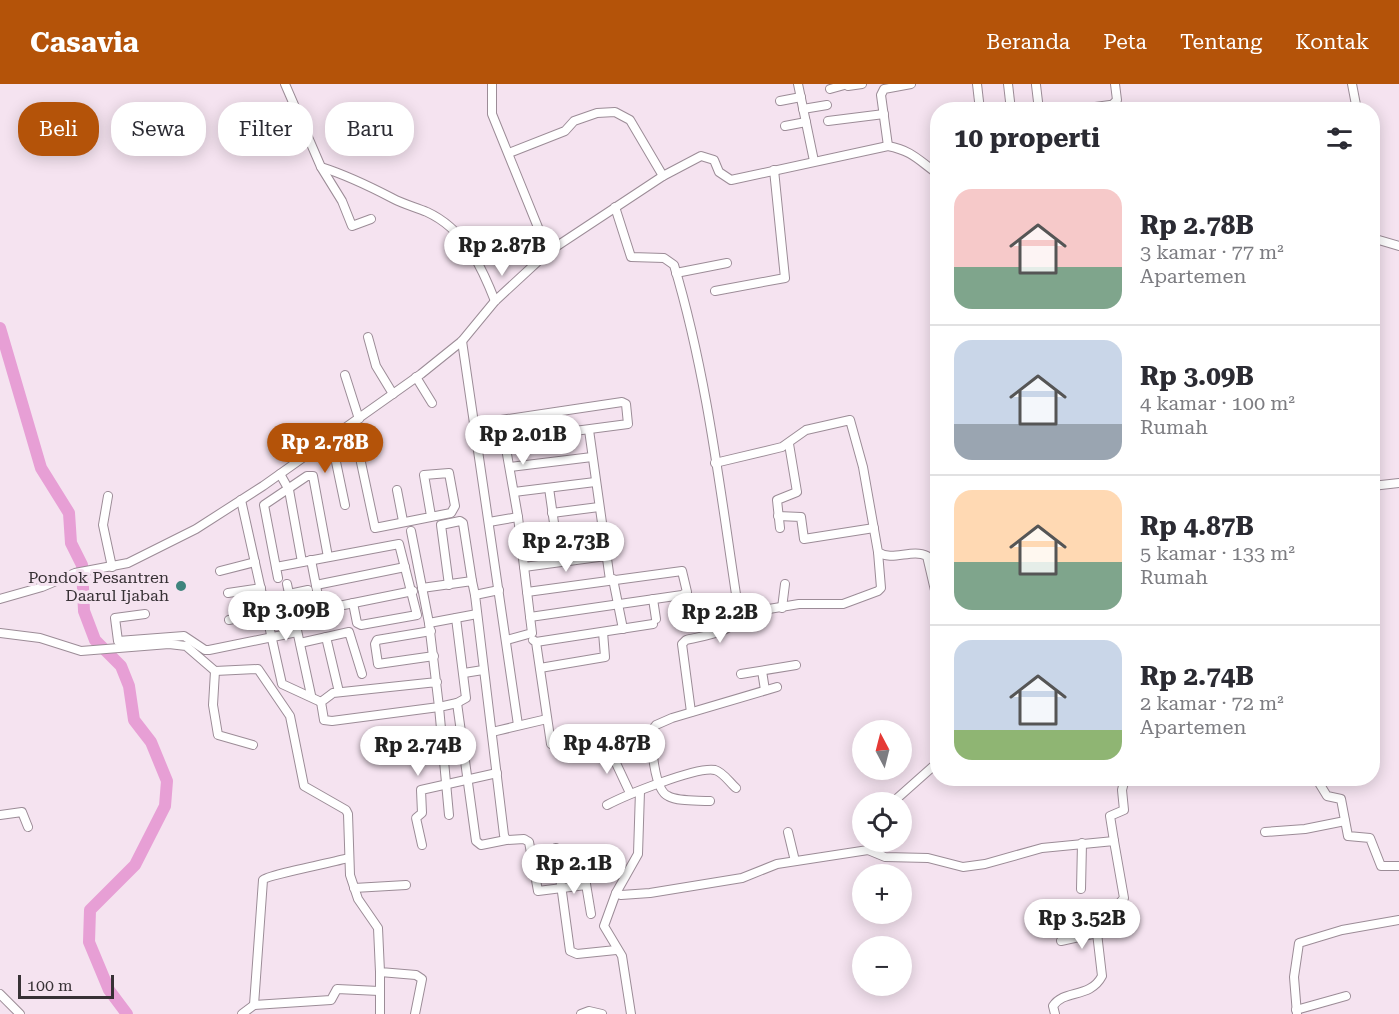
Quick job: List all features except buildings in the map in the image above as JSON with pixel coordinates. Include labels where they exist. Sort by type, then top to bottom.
[{"type":"street","points":[[285,84],[321,167],[342,201],[352,226],[371,219]]},
{"type":"street","points":[[492,84],[492,114],[548,252]]},
{"type":"street","points":[[799,84],[814,161]]},
{"type":"street","points":[[830,89],[862,84]]},
{"type":"street","points":[[888,146],[881,95],[884,86],[911,84]]},
{"type":"street","points":[[977,84],[979,102]]},
{"type":"street","points":[[1008,84],[1010,102]]},
{"type":"street","points":[[1038,84],[1039,102]]},
{"type":"street","points":[[1115,84],[1117,100],[1115,102]]},
{"type":"street","points":[[1352,84],[1355,102]]},
{"type":"street","points":[[780,101],[801,97]]},
{"type":"street","points":[[803,109],[827,105]]},
{"type":"street","points":[[509,153],[565,131],[574,121],[597,113],[615,112],[630,120],[663,176]]},
{"type":"street","points":[[828,121],[884,114]]},
{"type":"street","points":[[785,126],[806,122]]},
{"type":"street","points":[[0,599],[42,587],[75,573],[112,567],[143,557],[241,500],[331,440],[462,341],[495,301],[548,252],[663,176],[701,156],[714,160],[719,172],[731,180],[888,146],[913,153],[930,169]]},
{"type":"street","points":[[321,167],[377,189],[391,198],[427,213],[451,228],[471,249],[495,301]]},
{"type":"street","points":[[715,291],[785,278],[774,170]]},
{"type":"street","points":[[615,207],[631,257],[670,260],[676,273],[692,338],[716,463],[739,614],[738,620],[730,628],[686,640],[682,644],[691,712]]},
{"type":"street","points":[[1380,240],[1399,246]]},
{"type":"street","points":[[676,273],[727,263]]},
{"type":"street","points":[[368,337],[376,366],[393,394]]},
{"type":"street","points":[[462,341],[518,724]]},
{"type":"street","points":[[345,375],[359,418]]},
{"type":"street","points":[[416,377],[432,403]]},
{"type":"street","points":[[506,441],[629,423],[626,404],[622,402],[501,420],[518,517],[532,633],[529,636],[507,640]]},
{"type":"street","points":[[716,463],[789,444],[806,430],[846,419],[852,422],[878,552],[880,591],[843,604],[799,604],[739,614]]},
{"type":"street","points":[[589,430],[606,556],[624,629]]},
{"type":"street","points":[[331,440],[351,436],[356,439],[375,528],[451,513],[455,506],[449,473],[445,471],[424,475],[432,516]]},
{"type":"street","points":[[331,440],[345,505]]},
{"type":"street","points":[[780,528],[778,497],[797,492],[789,444]]},
{"type":"street","points":[[510,467],[592,457]]},
{"type":"street","points":[[280,474],[289,490],[302,562]]},
{"type":"street","points":[[278,578],[264,505],[307,476],[313,476],[328,557]]},
{"type":"street","points":[[514,492],[595,482]]},
{"type":"street","points":[[1380,485],[1399,483]]},
{"type":"street","points":[[549,488],[556,537]]},
{"type":"street","points":[[397,490],[403,521]]},
{"type":"street","points":[[108,496],[103,525],[112,567]]},
{"type":"street","points":[[241,500],[282,684],[311,695],[321,702]]},
{"type":"street","points":[[552,513],[598,507]]},
{"type":"street","points":[[778,516],[801,517],[804,539],[874,528]]},
{"type":"street","points":[[489,522],[518,517]]},
{"type":"street","points":[[449,585],[441,525],[460,521],[475,595],[506,840]]},
{"type":"street","points":[[521,541],[602,530]]},
{"type":"street","points":[[411,531],[434,656],[449,815]]},
{"type":"street","points":[[276,567],[399,544],[417,615],[361,625],[357,623],[353,603]]},
{"type":"street","points":[[878,552],[883,556],[917,553],[927,556],[930,569]]},
{"type":"street","points":[[524,567],[606,556]]},
{"type":"street","points":[[311,560],[320,606],[324,609],[412,591]]},
{"type":"street","points":[[220,571],[255,562]]},
{"type":"street","points":[[316,585],[405,567]]},
{"type":"street","points":[[527,592],[611,579],[684,572],[686,594],[530,617]]},
{"type":"street","points":[[422,588],[472,581]]},
{"type":"street","points":[[287,584],[311,695]]},
{"type":"street","points":[[782,608],[785,584]]},
{"type":"street","points":[[228,593],[261,588]]},
{"type":"street","points":[[289,594],[308,590]]},
{"type":"street","points":[[475,595],[499,590]]},
{"type":"street","points":[[536,642],[655,622],[653,599]]},
{"type":"street","points":[[229,620],[266,612]]},
{"type":"street","points":[[145,614],[115,618],[118,641],[184,636],[205,650],[297,632]]},
{"type":"street","points":[[434,656],[381,664],[377,662],[377,640],[477,614]]},
{"type":"street","points":[[294,619],[314,615]]},
{"type":"street","points":[[437,682],[327,695],[321,702],[322,715],[328,721],[439,707],[457,703],[466,698],[456,618]]},
{"type":"street","points":[[540,668],[605,657],[603,632]]},
{"type":"street","points":[[0,633],[40,638],[71,649],[95,650],[169,644],[186,646],[215,671],[258,669],[281,700],[294,729],[304,786],[346,810],[348,814],[348,858],[354,888],[358,899],[377,922],[380,936],[380,1014]]},
{"type":"street","points":[[300,643],[351,633],[362,674]]},
{"type":"street","points":[[529,636],[536,642],[551,744]]},
{"type":"street","points":[[326,637],[339,692]]},
{"type":"street","points":[[741,674],[796,665]]},
{"type":"street","points":[[464,673],[483,670]]},
{"type":"street","points":[[215,671],[213,705],[218,735],[253,745]]},
{"type":"street","points":[[762,671],[765,690]]},
{"type":"street","points":[[710,801],[668,797],[658,785],[652,730],[656,725],[691,712],[777,687]]},
{"type":"street","points":[[457,703],[476,841],[481,845],[506,840],[524,839],[529,842],[538,891],[586,885]]},
{"type":"street","points":[[492,732],[518,724],[547,719]]},
{"type":"street","points":[[398,741],[420,740],[441,733]]},
{"type":"street","points":[[420,740],[443,757]]},
{"type":"street","points":[[608,746],[630,793]]},
{"type":"street","points":[[904,792],[930,769]]},
{"type":"street","points":[[606,806],[630,793],[711,770],[721,773],[736,788]]},
{"type":"street","points":[[422,845],[416,818],[422,813],[420,792],[497,773]]},
{"type":"street","points":[[1055,1014],[1053,1006],[1057,1001],[1088,991],[1099,981],[1103,970],[1098,933],[1106,918],[1124,898],[1110,816],[1124,810],[1123,786]]},
{"type":"street","points":[[1321,786],[1327,796],[1341,799],[1349,838],[1372,839],[1381,866],[1399,866]]},
{"type":"street","points":[[631,1014],[622,956],[604,926],[616,893],[638,854],[640,791]]},
{"type":"street","points":[[0,816],[22,812],[27,827]]},
{"type":"street","points":[[1265,832],[1305,830],[1345,821]]},
{"type":"street","points":[[788,832],[795,861]]},
{"type":"street","points":[[873,852],[885,857],[928,858],[963,867],[985,864],[1031,850],[1114,841]]},
{"type":"street","points":[[1081,889],[1082,843]]},
{"type":"street","points":[[556,848],[570,951],[576,954],[616,950]]},
{"type":"street","points":[[616,893],[621,895],[654,892],[742,878],[770,866],[855,852]]},
{"type":"street","points":[[254,1005],[262,880],[268,875],[289,873],[348,858]]},
{"type":"street","points":[[584,872],[591,914]]},
{"type":"street","points":[[354,888],[406,885]]},
{"type":"street","points":[[1346,996],[1296,1012],[1294,976],[1299,943],[1310,937],[1399,920]]},
{"type":"street","points":[[1061,941],[1098,933]]},
{"type":"street","points":[[380,972],[416,975],[422,979],[414,1014]]},
{"type":"street","points":[[242,1014],[254,1005],[331,1000],[337,989],[379,991]]},
{"type":"street","points":[[0,994],[20,1014]]},
{"type":"street","points":[[581,1014],[589,1011],[602,1014]]},
{"type":"waterway","points":[[0,328],[41,468],[69,513],[71,543],[82,565],[84,611],[95,640],[121,666],[129,686],[134,720],[151,742],[167,781],[165,806],[135,865],[90,910],[89,942],[109,990],[127,1014]]},
{"type":"place","name":"Pondok Pesantren Daarul Ijabah","points":[[181,586]]}]
